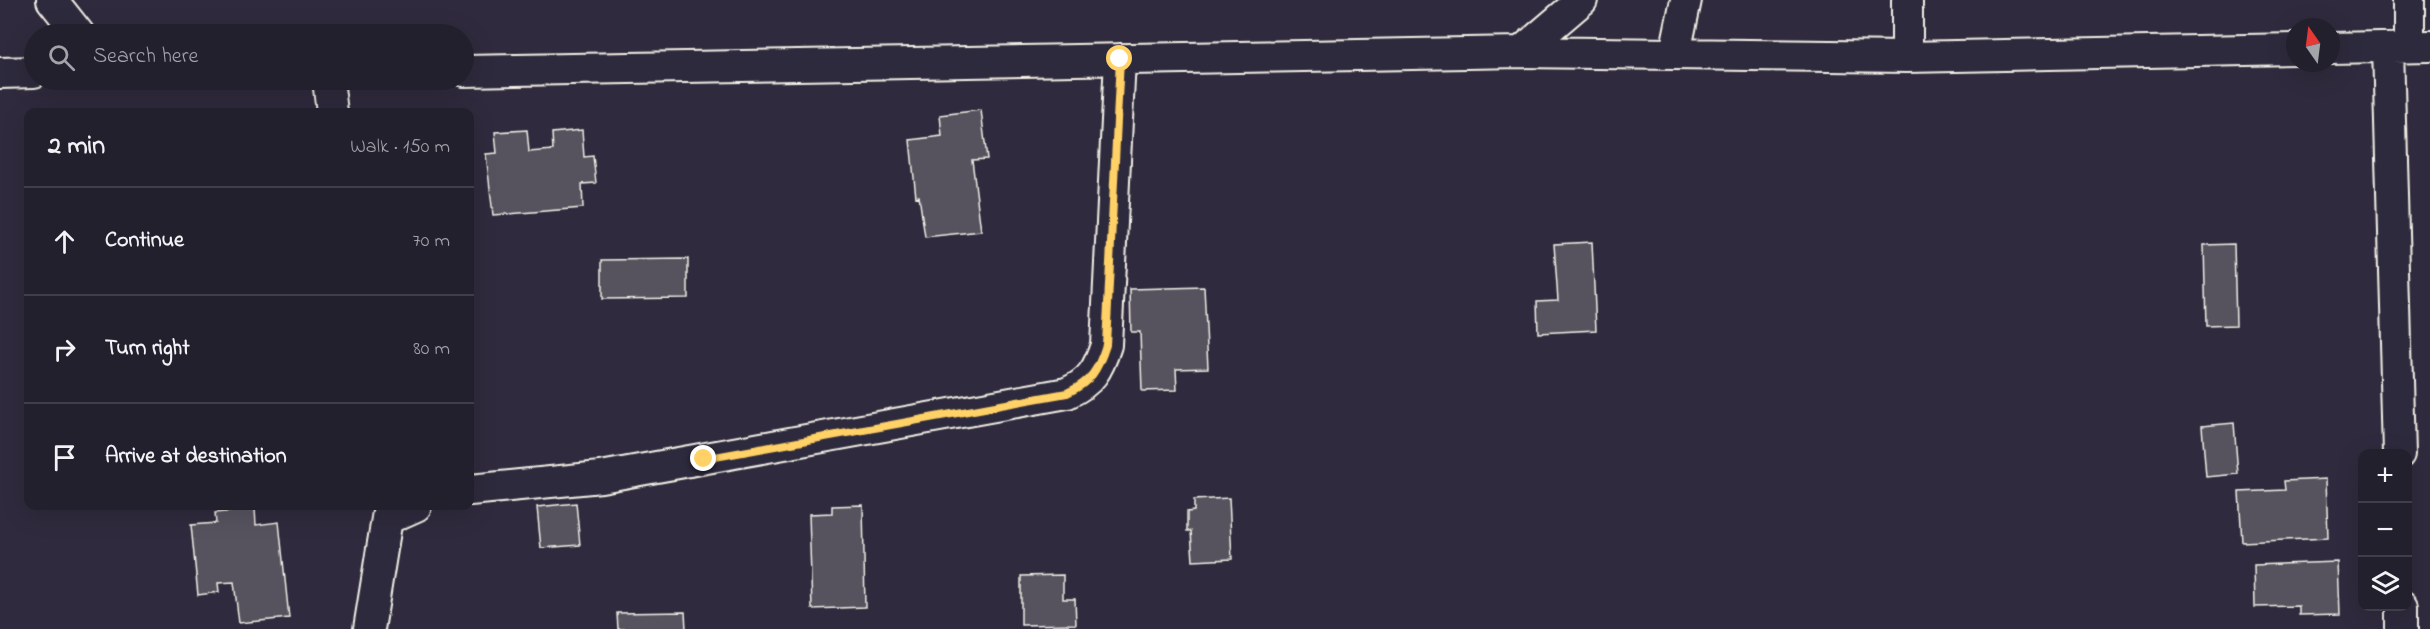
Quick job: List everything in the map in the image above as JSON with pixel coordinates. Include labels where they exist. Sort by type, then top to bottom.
[{"type":"street","points":[[52,0],[71,24]]},
{"type":"street","points":[[1521,52],[1582,0]]},
{"type":"street","points":[[1675,52],[1686,0]]},
{"type":"street","points":[[1907,0],[1907,57]]},
{"type":"street","points":[[2398,449],[2409,0]]},
{"type":"street","points":[[2340,48],[2409,46]]},
{"type":"street","points":[[474,71],[1521,52],[1675,52],[1907,57],[2286,49]]},
{"type":"street","points":[[474,490],[601,477],[1067,393],[1084,386],[1098,370],[1106,345],[1120,59]]},
{"type":"street","points":[[0,73],[24,72]]},
{"type":"street","points":[[329,90],[332,108]]},
{"type":"street","points":[[369,629],[389,512]]},
{"type":"street","points":[[2403,611],[2403,629]]},
{"type":"building","points":[[981,110],[987,159],[972,160],[981,231],[925,237],[919,196],[916,197],[910,140],[942,136],[940,115]]},
{"type":"building","points":[[527,130],[529,152],[553,150],[552,133],[582,130],[584,157],[593,156],[596,183],[582,184],[583,208],[493,215],[486,154],[497,153],[495,132]]},
{"type":"building","points":[[1592,242],[1596,330],[1538,333],[1537,301],[1558,300],[1554,244]]},
{"type":"building","points":[[2234,244],[2236,325],[2206,326],[2204,245]]},
{"type":"building","points":[[688,259],[688,298],[602,299],[602,260]]},
{"type":"building","points":[[1204,287],[1208,368],[1176,369],[1177,390],[1142,391],[1140,332],[1131,332],[1130,289]]},
{"type":"building","points":[[2234,423],[2238,474],[2206,477],[2202,426]]},
{"type":"building","points":[[2326,479],[2328,538],[2242,542],[2239,492],[2285,490],[2284,481]]},
{"type":"building","points":[[1229,498],[1232,559],[1193,561],[1191,531],[1187,531],[1187,512],[1194,511],[1194,500]]},
{"type":"building","points":[[576,503],[580,545],[541,548],[537,507]]},
{"type":"building","points":[[863,505],[865,607],[812,609],[809,514],[832,513],[832,506]]},
{"type":"building","points":[[255,510],[256,525],[279,522],[289,618],[239,623],[234,582],[218,583],[219,592],[198,595],[191,525],[216,523],[215,513]]},
{"type":"building","points":[[2338,562],[2340,614],[2299,615],[2299,606],[2255,607],[2254,565]]},
{"type":"building","points":[[1063,575],[1063,599],[1075,599],[1076,624],[1021,625],[1021,576]]},
{"type":"building","points":[[685,612],[686,629],[618,629],[617,613]]},
{"type":"route","points":[[704,459],[1067,393],[1084,386],[1098,370],[1106,345],[1120,59]]}]
